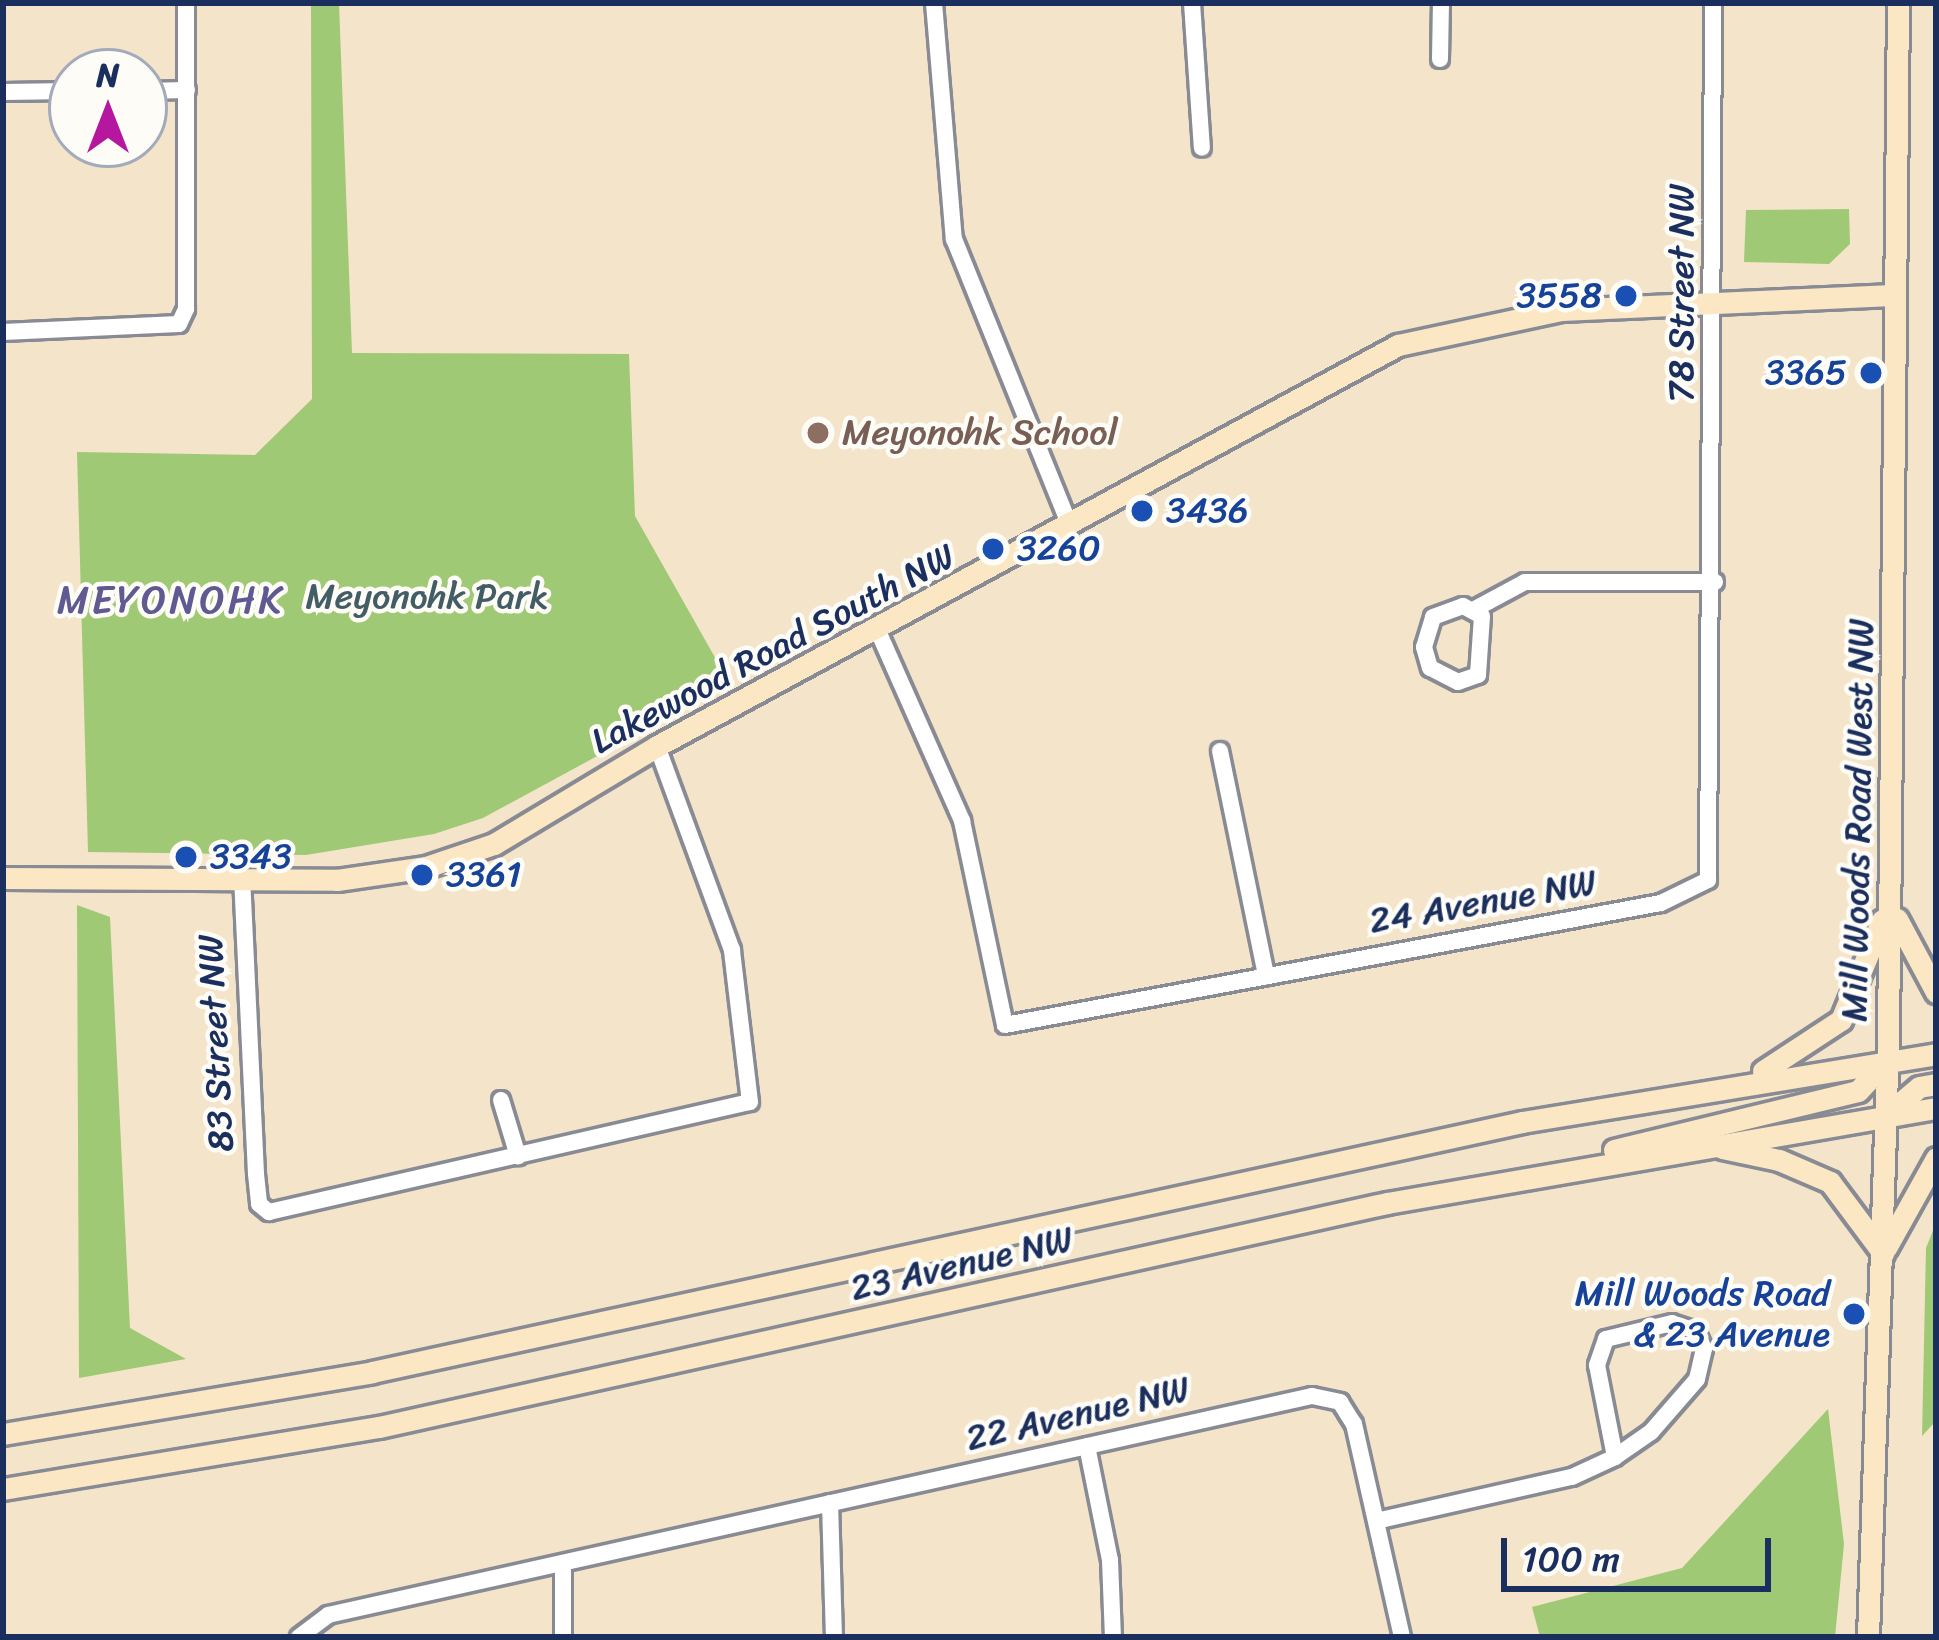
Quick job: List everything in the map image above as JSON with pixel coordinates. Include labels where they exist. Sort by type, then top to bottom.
[{"type":"main road","name":"Mill Woods Road West NW","points":[[1868,1637],[1886,1115],[1898,3]]},
{"type":"main road","name":"Lakewood Road South NW","points":[[3,878],[337,880],[426,867],[494,844],[657,746],[878,632],[1398,345],[1561,310],[1893,295]]},
{"type":"main road","points":[[1890,897],[1904,943],[1936,992]]},
{"type":"main road","points":[[1673,1093],[1778,1066],[1825,1035],[1849,1008],[1890,897]]},
{"type":"main road","name":"23 Avenue NW","points":[[3,1434],[372,1372],[1673,1093],[1936,1054]]},
{"type":"main road","points":[[1537,1177],[1710,1123],[1858,1090],[1886,1060]]},
{"type":"main road","points":[[1886,1115],[1919,1087],[1936,1084]]},
{"type":"main road","name":"23 Avenue NW","points":[[3,1489],[379,1427],[1537,1177],[1936,1108]]},
{"type":"main road","points":[[1706,1145],[1779,1160],[1830,1183],[1883,1253],[1936,1158]]},
{"type":"street","points":[[3,332],[179,324],[186,309],[186,3]]},
{"type":"street","points":[[934,3],[954,239],[1070,526]]},
{"type":"street","points":[[1192,3],[1202,148]]},
{"type":"street","points":[[1440,59],[1441,3]]},
{"type":"street","name":"78 Street NW","points":[[1708,880],[1715,582],[1713,3]]},
{"type":"street","points":[[168,90],[187,90]]},
{"type":"street","points":[[3,92],[48,91]]},
{"type":"street","points":[[1473,610],[1482,616],[1478,674],[1448,681],[1426,658],[1433,617],[1451,607],[1473,610],[1525,582],[1715,582]]},
{"type":"street","name":"24 Avenue NW","points":[[878,632],[962,820],[1005,1025],[1017,1027],[1661,903],[1708,880]]},
{"type":"street","points":[[501,1100],[518,1156],[749,1102],[733,950],[657,746]]},
{"type":"street","points":[[1220,751],[1265,976]]},
{"type":"street","name":"83 Street NW","points":[[242,878],[259,1204],[284,1210],[518,1156]]},
{"type":"street","points":[[1402,1637],[1376,1521],[1572,1477],[1615,1457],[1651,1432],[1697,1379],[1704,1349],[1696,1331],[1672,1323],[1606,1339],[1597,1365],[1615,1457]]},
{"type":"street","name":"22 Avenue NW","points":[[302,1632],[562,1563],[1312,1396],[1340,1402],[1354,1424],[1376,1521]]},
{"type":"street","points":[[1087,1446],[1110,1560],[1113,1637]]},
{"type":"street","points":[[830,1503],[834,1637]]},
{"type":"street","points":[[562,1563],[563,1637]]},
{"type":"green space","name":"Meyonohk Park","points":[[311,3],[339,3],[352,353],[629,354],[635,516],[730,684],[483,818],[434,834],[306,855],[88,852],[77,452],[255,455],[312,399]]},
{"type":"green space","points":[[1849,209],[1850,244],[1829,264],[1744,262],[1746,210]]},
{"type":"green space","points":[[77,905],[110,917],[130,1328],[186,1359],[79,1378]]},
{"type":"green space","points":[[1936,1223],[1936,1421],[1922,1436],[1926,1248]]},
{"type":"green space","points":[[1828,1409],[1844,1544],[1835,1637],[1540,1637],[1532,1607],[1682,1568]]},
{"type":"place","name":"3558","points":[[1626,296]]},
{"type":"place","name":"3365","points":[[1871,373]]},
{"type":"place","name":"Meyonohk School","points":[[818,433]]},
{"type":"place","name":"3436","points":[[1142,511]]},
{"type":"place","name":"3260","points":[[993,549]]},
{"type":"place","name":"3343","points":[[186,857]]},
{"type":"place","name":"3361","points":[[422,875]]},
{"type":"place","name":"Mill Woods Road & 23 Avenue","points":[[1854,1314]]},
{"type":"district","name":"MEYONOHK","points":[[171,600]]}]
